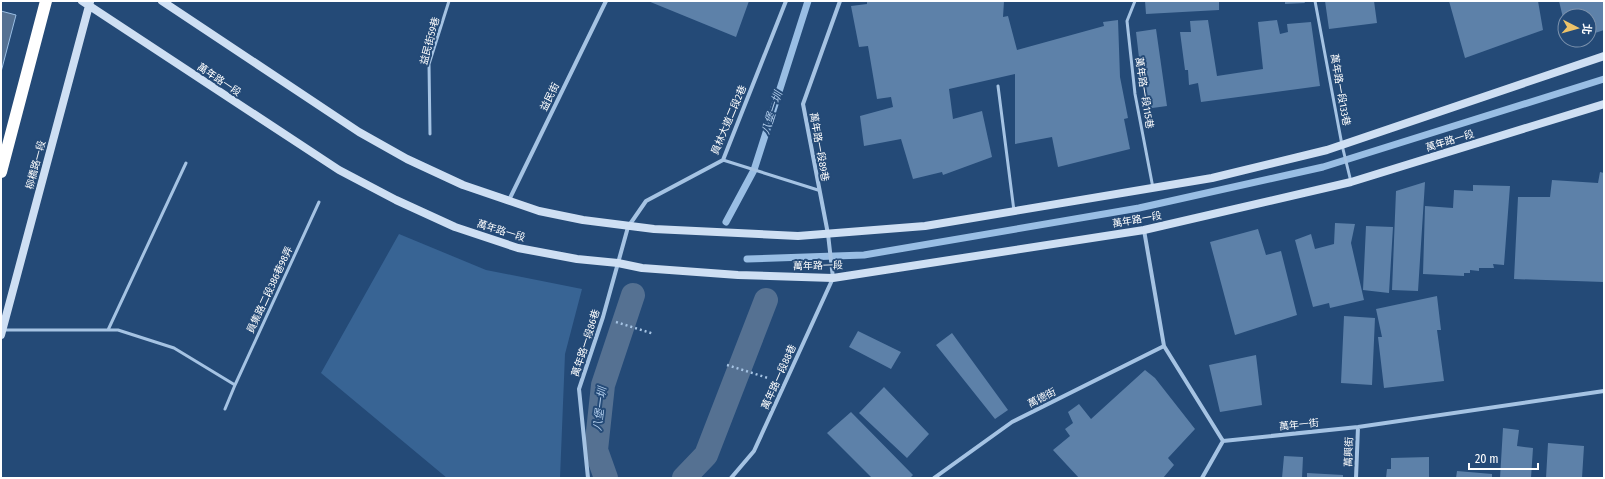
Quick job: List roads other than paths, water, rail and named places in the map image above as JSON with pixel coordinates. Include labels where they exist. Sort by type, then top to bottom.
[{"type":"highway","points":[[1,172],[46,1]]},
{"type":"street","points":[[162,1],[359,132],[407,160],[463,185],[539,210],[582,220],[654,229],[798,236],[925,226],[1212,178],[1342,145],[1604,56]]},
{"type":"street","name":"益民街","points":[[509,201],[606,1]]},
{"type":"street","name":"員林大道二段2巷","points":[[628,226],[646,201],[723,160],[786,1]]},
{"type":"street","name":"萬年路一段89巷","points":[[832,278],[828,234],[818,190],[803,104],[840,1]]},
{"type":"street","name":"萬年路一段","points":[[87,2],[339,170],[396,200],[456,227],[518,248],[577,259],[618,263],[642,268],[738,275],[832,278],[1144,230],[1351,182],[1604,104]]},
{"type":"street","name":"柳橋路一段","points":[[2,332],[87,2]]},
{"type":"street","name":"萬年路一段86巷","points":[[588,478],[579,389],[603,317],[628,226]]},
{"type":"street","points":[[1144,230],[1164,346],[1223,441],[1202,478]]},
{"type":"street","name":"萬年路一段88巷","points":[[731,478],[754,451],[832,278]]},
{"type":"street","name":"萬德街","points":[[934,478],[1012,422],[1164,346]]},
{"type":"street","name":"萬年一街","points":[[1223,441],[1358,427],[1604,391]]},
{"type":"street","name":"萬興街","points":[[1356,478],[1358,427]]},
{"type":"lane","name":"益民街59巷","points":[[430,134],[429,64],[449,1]]},
{"type":"lane","name":"萬年路一段115巷","points":[[1135,1],[1127,22],[1135,94],[1153,188]]},
{"type":"lane","name":"萬年路一段133巷","points":[[1316,1],[1342,145],[1351,182]]},
{"type":"lane","points":[[998,86],[1014,211]]},
{"type":"lane","points":[[723,160],[818,190]]},
{"type":"lane","points":[[108,330],[186,162]]},
{"type":"lane","name":"員集路二段386巷98弄","points":[[225,409],[319,202]]},
{"type":"lane","points":[[2,332],[118,330],[174,348],[235,385]]},
{"type":"waterway","name":"八堡一圳","points":[[726,222],[754,170],[808,1]]},
{"type":"waterway","points":[[747,259],[864,255],[1139,208],[1323,167],[1604,79]]},
{"type":"waterway","name":"八堡一圳","points":[[606,478],[596,450],[603,385],[633,295]]},
{"type":"waterway","name":"八堡一圳","points":[[684,478],[706,455],[766,300]]}]
